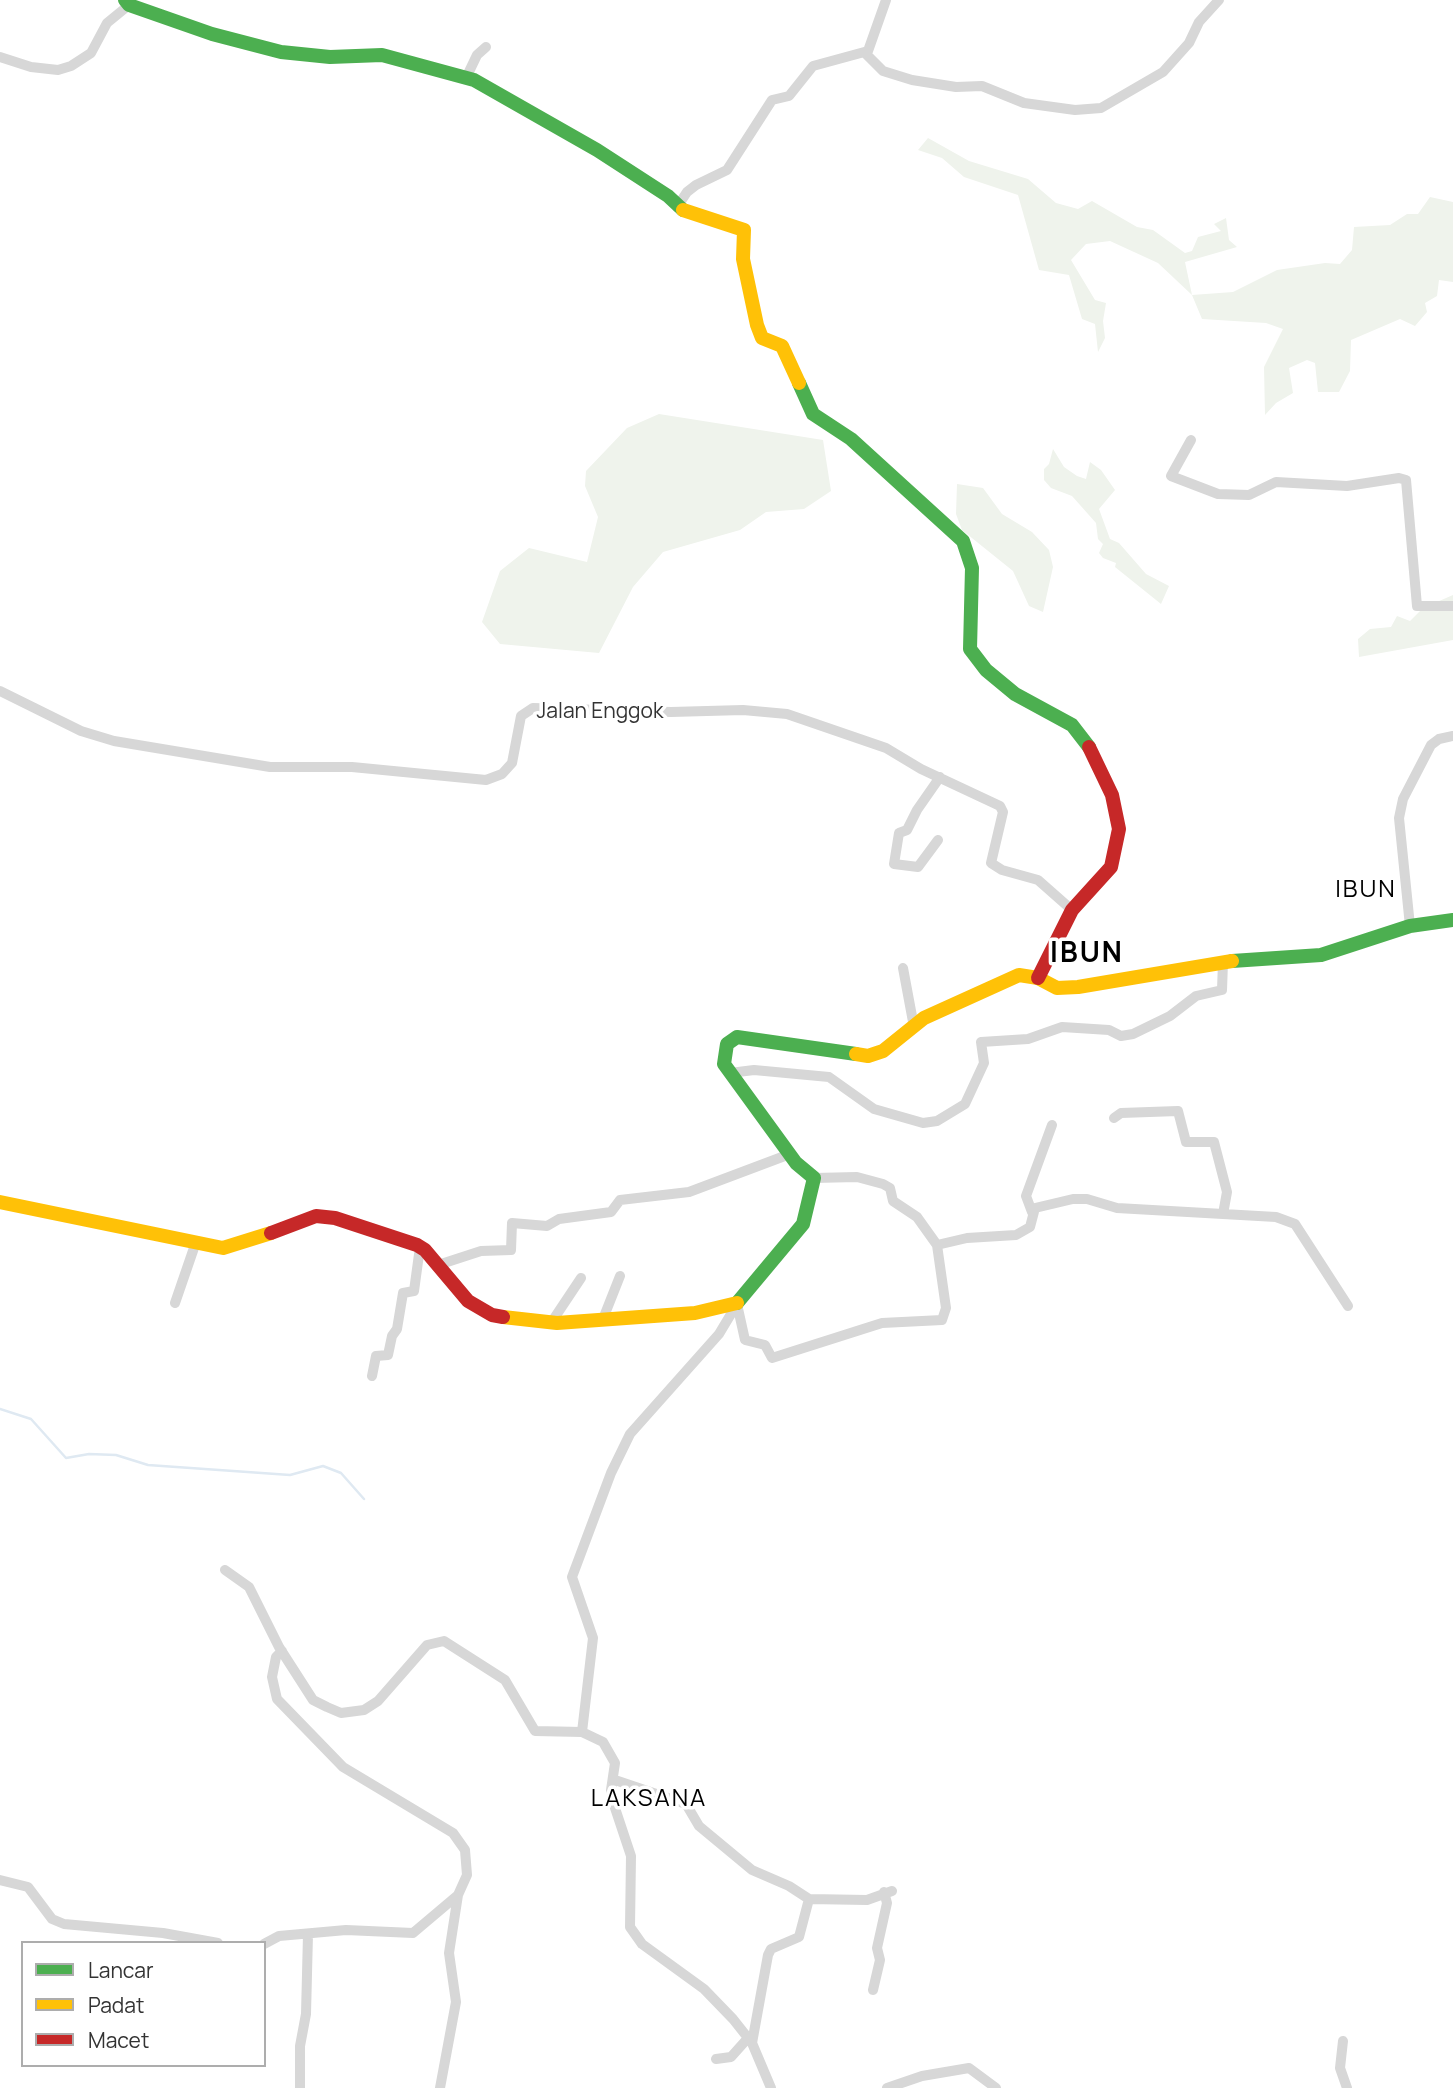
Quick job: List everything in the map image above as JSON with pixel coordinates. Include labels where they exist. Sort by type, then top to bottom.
[{"type":"main road","points":[[127,2],[212,34],[281,52],[330,57],[382,55],[466,78],[597,150],[668,196],[677,207],[744,230],[743,259],[762,338],[782,346],[813,414],[854,442],[963,541],[972,568],[970,649],[996,679],[1015,694],[1072,725],[1088,746],[1112,794],[1119,828],[1111,867],[1072,910],[1038,978]]},
{"type":"main road","points":[[0,1202],[85,1222],[142,1229],[196,1242],[234,1247],[316,1216],[357,1223],[420,1247],[477,1307],[513,1320],[551,1322],[695,1313],[737,1304],[803,1224],[814,1178],[790,1154],[724,1064],[724,1051],[733,1039],[741,1035],[868,1056],[883,1051],[914,1027],[951,1004],[1019,975],[1038,978],[1057,988],[1078,987],[1223,962],[1321,955],[1371,942],[1410,926],[1453,920]]},
{"type":"street","points":[[677,207],[687,192],[696,185],[726,170],[772,100],[789,96],[813,66],[865,53],[873,46],[886,0]]},
{"type":"street","points":[[865,53],[883,71],[912,79],[956,87],[982,86],[1024,103],[1074,110],[1101,108],[1163,72],[1189,43],[1202,17],[1219,0]]},
{"type":"street","points":[[0,57],[31,67],[58,70],[71,66],[91,53],[107,23],[127,2]]},
{"type":"street","points":[[466,78],[477,55],[486,47]]},
{"type":"street","points":[[1191,440],[1171,476],[1218,494],[1249,495],[1276,482],[1347,486],[1399,478],[1406,480],[1417,606],[1453,606]]},
{"type":"street","name":"Jalan Enggok","points":[[0,691],[81,731],[114,741],[270,767],[352,766],[486,780],[502,774],[512,763],[521,716],[533,708],[777,712],[809,720],[886,748],[1003,809],[990,863],[1002,870],[1038,880],[1072,910]]},
{"type":"street","points":[[1410,926],[1399,818],[1403,799],[1431,745],[1440,739],[1453,736]]},
{"type":"street","points":[[938,840],[918,867],[894,864],[899,833],[907,830],[940,778]]},
{"type":"street","points":[[730,1073],[754,1070],[829,1077],[876,1110],[923,1122],[937,1121],[965,1104],[985,1063],[981,1042],[1028,1039],[1062,1027],[1109,1030],[1121,1036],[1133,1034],[1170,1016],[1196,996],[1223,990],[1223,962]]},
{"type":"street","points":[[903,968],[914,1027]]},
{"type":"street","points":[[1114,1118],[1121,1113],[1178,1111],[1186,1142],[1214,1142],[1227,1192],[1223,1214]]},
{"type":"street","points":[[937,1245],[967,1238],[1016,1235],[1030,1227],[1034,1218],[1026,1196],[1052,1125]]},
{"type":"street","points":[[438,1265],[481,1251],[511,1250],[512,1223],[547,1227],[559,1219],[611,1212],[620,1200],[689,1192],[790,1154]]},
{"type":"street","points":[[737,1304],[745,1340],[765,1345],[772,1358],[882,1323],[942,1320],[946,1308],[937,1245],[917,1217],[893,1201],[890,1188],[883,1184],[857,1177],[814,1178]]},
{"type":"street","points":[[1032,1212],[1053,1202],[1087,1199],[1117,1208],[1276,1217],[1294,1224],[1348,1306]]},
{"type":"street","points":[[175,1303],[196,1242]]},
{"type":"street","points":[[372,1376],[376,1356],[388,1355],[392,1336],[397,1329],[403,1293],[414,1291],[420,1247]]},
{"type":"street","points":[[603,1319],[620,1276]]},
{"type":"street","points":[[551,1322],[581,1279]]},
{"type":"street","points":[[582,1732],[593,1638],[573,1584],[575,1565],[611,1473],[637,1423],[719,1334],[737,1304]]},
{"type":"street","points":[[225,1570],[248,1587],[282,1651],[313,1700],[341,1713],[353,1713],[378,1701],[427,1645],[444,1641],[505,1680],[535,1731],[582,1732],[598,1738],[612,1754],[615,1780],[611,1790],[631,1856],[630,1927],[663,1962],[714,1999],[750,2041],[771,2088]]},
{"type":"street","points":[[282,1651],[276,1657],[272,1677],[277,1699],[343,1767],[453,1833],[465,1850],[467,1867],[458,1895],[449,1953],[456,2002],[448,2060],[440,2088]]},
{"type":"street","points":[[615,1780],[686,1804],[698,1826],[752,1870],[789,1886],[808,1899],[867,1900],[888,1891],[877,1948],[880,1960],[873,1990]]},
{"type":"street","points":[[0,1880],[28,1887],[52,1919],[64,1924],[163,1933],[207,1941]]},
{"type":"street","points":[[266,1943],[279,1936],[346,1930],[413,1933],[458,1895]]},
{"type":"street","points":[[716,2059],[731,2057],[750,2041],[768,1955],[771,1949],[799,1937],[808,1899]]},
{"type":"street","points":[[300,2088],[300,2046],[306,2014],[307,1934]]},
{"type":"street","points":[[1343,2041],[1340,2068],[1347,2088]]},
{"type":"street","points":[[887,2088],[922,2076],[969,2068],[996,2088]]},
{"type":"shaded area","points":[[928,138],[969,161],[1028,179],[1056,203],[1078,209],[1092,201],[1137,227],[1153,230],[1185,253],[1192,251],[1198,237],[1221,231],[1214,224],[1226,218],[1229,240],[1237,247],[1185,262],[1192,295],[1158,263],[1110,241],[1086,244],[1071,260],[1095,300],[1106,303],[1103,321],[1105,338],[1098,352],[1095,324],[1082,319],[1069,275],[1039,270],[1018,195],[964,177],[942,158],[918,150]]},
{"type":"shaded area","points":[[1430,197],[1453,202],[1453,282],[1439,280],[1437,296],[1425,303],[1427,312],[1415,326],[1400,319],[1351,340],[1350,371],[1339,392],[1318,392],[1315,363],[1307,360],[1289,368],[1293,393],[1276,403],[1265,415],[1264,367],[1283,329],[1266,323],[1202,319],[1192,295],[1233,292],[1277,270],[1325,263],[1340,264],[1352,250],[1354,227],[1390,225],[1407,214],[1418,214]]},
{"type":"shaded area","points":[[659,414],[823,440],[831,491],[804,509],[766,512],[740,530],[663,552],[633,587],[599,653],[500,644],[482,622],[500,571],[529,548],[587,562],[598,517],[585,486],[586,471],[627,428]]},
{"type":"shaded area","points":[[1053,449],[1064,467],[1077,476],[1086,479],[1090,462],[1101,470],[1115,490],[1099,509],[1110,539],[1119,543],[1146,574],[1169,586],[1161,604],[1115,567],[1116,563],[1103,558],[1099,553],[1103,544],[1098,539],[1096,523],[1072,496],[1051,488],[1044,480],[1044,469],[1049,464]]},
{"type":"shaded area","points":[[957,484],[983,488],[1002,514],[1032,532],[1049,550],[1053,567],[1043,612],[1029,606],[1013,571],[962,530],[956,514]]},
{"type":"shaded area","points":[[1453,595],[1453,640],[1359,657],[1358,639],[1370,629],[1391,627],[1397,616],[1410,621],[1423,608]]},
{"type":"waterway","points":[[0,1409],[31,1419],[66,1458],[89,1454],[116,1455],[148,1465],[290,1475],[323,1466],[341,1473],[364,1499]]},
{"type":"traffic: fast","points":[[125,0],[129,5],[212,34],[281,52],[330,57],[382,55],[474,80],[597,150],[668,196],[683,210]]},
{"type":"traffic: fast","points":[[799,383],[813,414],[851,439],[963,541],[972,568],[970,649],[986,670],[1015,694],[1072,725],[1089,747]]},
{"type":"traffic: fast","points":[[1232,961],[1321,955],[1410,926],[1453,920]]},
{"type":"traffic: fast","points":[[737,1303],[803,1224],[814,1178],[796,1163],[724,1064],[727,1044],[737,1037],[856,1054]]},
{"type":"traffic: slow","points":[[683,210],[744,230],[743,259],[757,325],[762,338],[782,346],[799,383]]},
{"type":"traffic: slow","points":[[856,1054],[868,1056],[883,1051],[924,1018],[1019,975],[1038,978],[1057,988],[1078,987],[1232,961]]},
{"type":"traffic: slow","points":[[0,1202],[223,1248],[271,1233]]},
{"type":"traffic: slow","points":[[503,1317],[557,1323],[695,1313],[737,1303]]},
{"type":"traffic: jam","points":[[1038,978],[1072,910],[1111,867],[1119,829],[1112,795],[1089,747]]},
{"type":"traffic: jam","points":[[271,1233],[316,1216],[335,1218],[417,1245],[425,1250],[468,1301],[492,1315],[503,1317]]},
{"type":"district","name":"IBUN","points":[[1366,890]]},
{"type":"district","name":"IBUN","points":[[1087,954]]},
{"type":"district","name":"LAKSANA","points":[[649,1799]]}]
